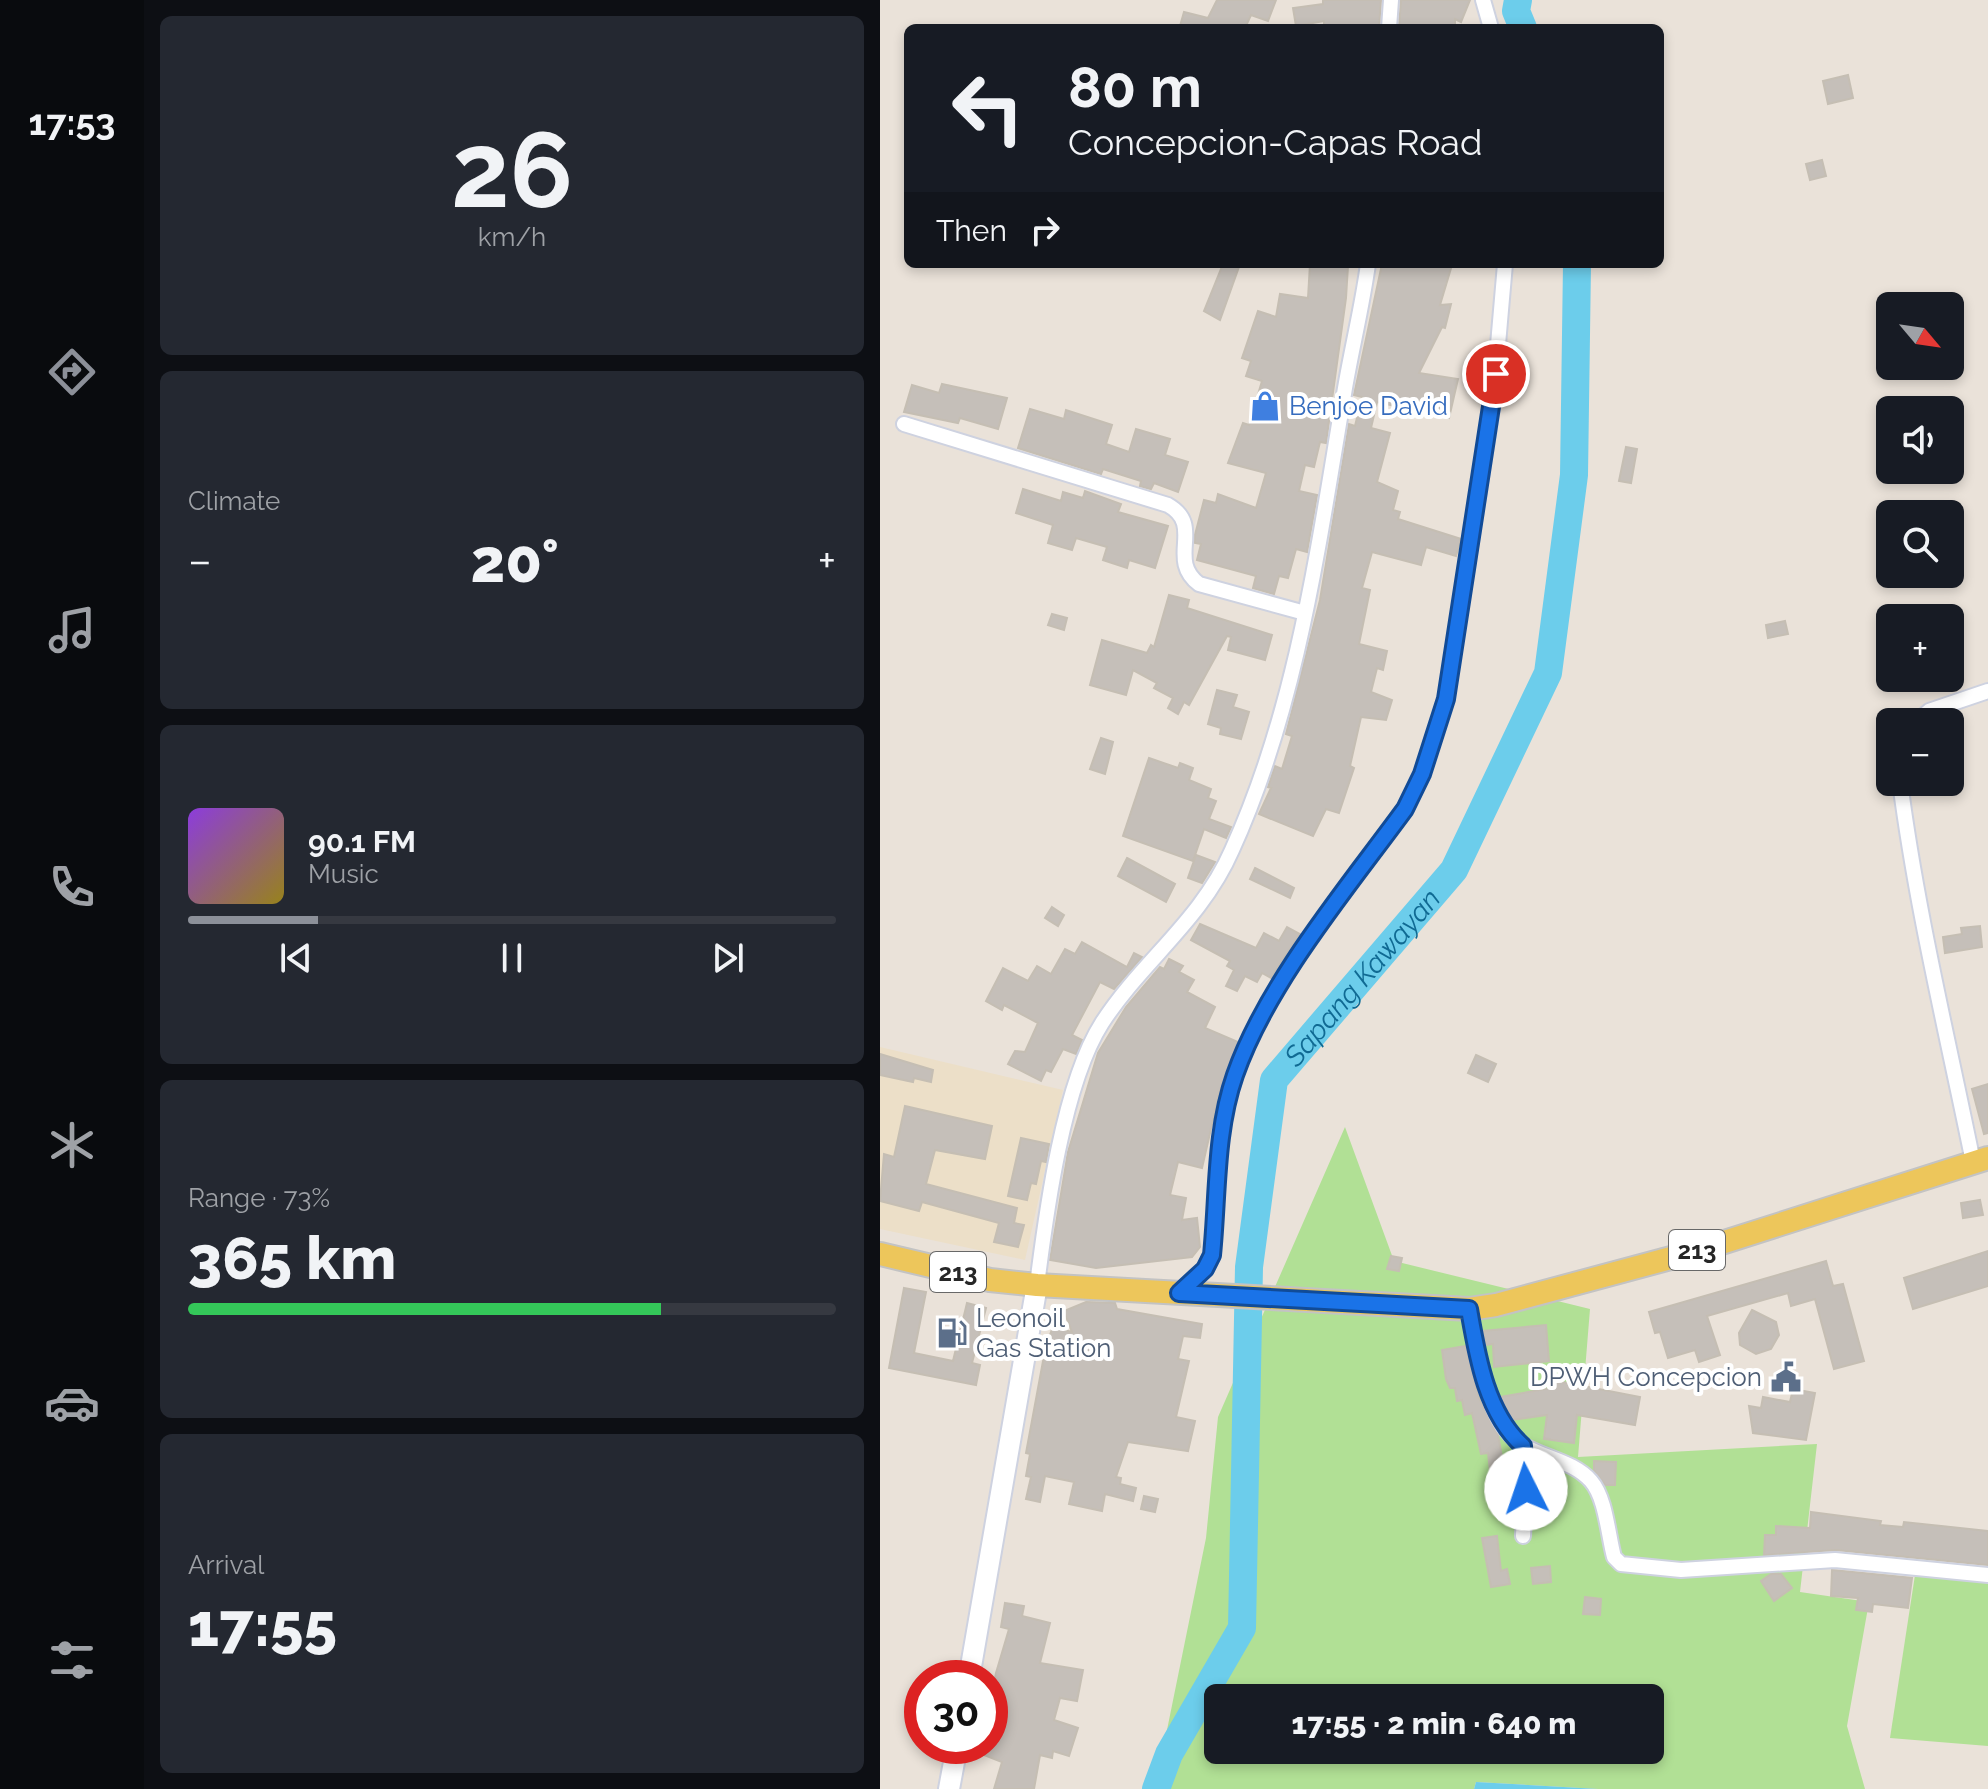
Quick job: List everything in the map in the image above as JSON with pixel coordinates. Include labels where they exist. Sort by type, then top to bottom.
[{"type":"main road","name":"213","points":[[880,1254],[990,1280],[1037,1285],[1469,1309],[1496,1305],[1693,1252],[1980,1160]]},
{"type":"main road","points":[[972,1660],[1037,1285]]},
{"type":"main road","points":[[949,1789],[954,1764]]},
{"type":"street","points":[[1389,24],[1391,0]]},
{"type":"street","points":[[1483,0],[1490,24]]},
{"type":"street","points":[[1037,1285],[1049,1194],[1089,1050],[1102,1024],[1121,998],[1194,915],[1231,852],[1273,739],[1305,613],[1367,268]]},
{"type":"street","points":[[1189,1294],[1212,1255],[1221,1136],[1235,1074],[1268,1005],[1405,809],[1422,774],[1446,699],[1493,402],[1505,268]]},
{"type":"street","points":[[904,424],[1168,505],[1180,512],[1186,526],[1183,562],[1186,574],[1199,584],[1305,613]]},
{"type":"street","points":[[1938,708],[1988,691]]},
{"type":"street","points":[[1902,796],[1930,971],[1980,1160]]},
{"type":"street","points":[[1469,1309],[1476,1347],[1497,1415],[1508,1432],[1523,1446],[1572,1468],[1591,1481],[1614,1557],[1621,1564],[1681,1570],[1835,1560],[1988,1575]]},
{"type":"street","points":[[1523,1446],[1527,1464],[1523,1536]]},
{"type":"shaded area","points":[[880,1047],[1063,1090],[1025,1260],[880,1229]]},
{"type":"green space","points":[[1345,1127],[1394,1261],[1590,1309],[1578,1457],[1817,1444],[1800,1592],[1869,1602],[1847,1726],[1865,1789],[1598,1789],[1476,1782],[1474,1789],[1155,1789],[1206,1538],[1218,1417]]},
{"type":"green space","points":[[1915,1575],[1988,1583],[1988,1746],[1890,1738]]},
{"type":"water","points":[[1476,1782],[1598,1789],[1474,1789]]},
{"type":"building","points":[[1217,0],[1276,0],[1268,21],[1251,15],[1247,24],[1181,24],[1184,12],[1208,18]]},
{"type":"building","points":[[1323,0],[1381,0],[1379,24],[1324,24],[1324,21],[1296,24],[1293,8],[1323,4]]},
{"type":"building","points":[[1401,0],[1470,0],[1461,22],[1455,19],[1455,24],[1399,24]]},
{"type":"building","points":[[1848,75],[1853,98],[1828,104],[1823,81]]},
{"type":"building","points":[[1822,160],[1826,176],[1810,180],[1806,164]]},
{"type":"building","points":[[1221,268],[1239,268],[1220,320],[1204,311]]},
{"type":"building","points":[[1310,268],[1348,268],[1326,443],[1320,442],[1314,467],[1305,465],[1299,491],[1317,495],[1307,552],[1296,549],[1288,578],[1279,576],[1274,594],[1253,588],[1256,576],[1197,560],[1201,544],[1195,543],[1195,535],[1204,500],[1216,503],[1218,494],[1256,508],[1266,473],[1228,463],[1243,423],[1249,425],[1262,381],[1246,376],[1251,361],[1242,358],[1258,311],[1276,317],[1280,294],[1308,298]]},
{"type":"building","points":[[1381,268],[1451,268],[1440,305],[1451,304],[1445,328],[1442,327],[1419,373],[1458,379],[1449,418],[1377,402],[1371,428],[1390,433],[1377,482],[1398,491],[1393,510],[1400,512],[1398,519],[1461,539],[1456,556],[1426,547],[1421,565],[1372,552],[1362,588],[1370,590],[1359,644],[1387,651],[1383,670],[1377,668],[1371,692],[1392,700],[1386,720],[1361,717],[1350,766],[1354,768],[1339,813],[1326,809],[1313,836],[1259,814],[1271,788],[1268,787],[1275,766],[1282,769],[1292,736],[1286,734],[1320,600],[1349,424],[1355,426],[1362,397],[1354,395]]},
{"type":"building","points":[[942,384],[1007,398],[998,429],[960,418],[958,423],[904,412],[912,385],[939,393]]},
{"type":"building","points":[[1030,409],[1064,419],[1066,410],[1112,425],[1106,444],[1129,452],[1136,429],[1170,439],[1165,455],[1188,462],[1178,492],[1154,483],[1151,489],[1140,486],[1141,481],[1103,469],[1101,474],[1018,448]]},
{"type":"building","points":[[1626,447],[1637,449],[1631,483],[1619,481]]},
{"type":"building","points":[[1023,489],[1061,501],[1063,492],[1083,498],[1085,491],[1121,504],[1118,512],[1168,526],[1155,568],[1129,560],[1127,568],[1103,560],[1107,547],[1076,538],[1072,550],[1048,543],[1053,525],[1016,513]]},
{"type":"building","points":[[1169,595],[1189,600],[1187,608],[1272,635],[1265,660],[1228,650],[1231,637],[1227,636],[1189,705],[1184,702],[1178,714],[1168,708],[1173,698],[1154,688],[1157,683],[1133,670],[1126,695],[1090,685],[1102,640],[1147,653],[1151,645],[1154,647]]},
{"type":"building","points":[[1052,614],[1067,618],[1064,630],[1048,625]]},
{"type":"building","points":[[1785,621],[1788,634],[1768,638],[1766,625]]},
{"type":"building","points":[[1217,690],[1237,695],[1233,707],[1249,712],[1241,739],[1220,734],[1221,728],[1208,724]]},
{"type":"building","points":[[1101,738],[1113,742],[1105,774],[1090,769]]},
{"type":"building","points":[[1149,758],[1178,768],[1180,763],[1193,768],[1189,780],[1211,789],[1208,798],[1216,801],[1209,819],[1231,827],[1226,838],[1204,829],[1193,861],[1123,836]]},
{"type":"building","points":[[1196,855],[1215,862],[1202,883],[1188,878]]},
{"type":"building","points":[[1127,858],[1175,884],[1166,902],[1118,876]]},
{"type":"building","points":[[1255,868],[1294,888],[1290,898],[1250,879]]},
{"type":"building","points":[[1052,907],[1064,915],[1058,926],[1045,918]]},
{"type":"building","points":[[1200,924],[1256,948],[1264,933],[1279,941],[1287,927],[1300,934],[1271,978],[1262,973],[1257,982],[1245,976],[1237,991],[1226,986],[1234,970],[1227,966],[1230,961],[1191,940]]},
{"type":"building","points":[[1980,926],[1982,947],[1945,953],[1943,937],[1962,934],[1961,928]]},
{"type":"building","points":[[1082,942],[1127,967],[1134,953],[1142,957],[1114,989],[1100,982],[1072,1035],[1082,1040],[1076,1054],[1063,1049],[1051,1072],[1046,1070],[1041,1081],[1008,1064],[1015,1051],[1025,1052],[1038,1023],[1004,1005],[1002,1010],[986,1001],[1003,968],[1028,981],[1037,966],[1051,974],[1065,949],[1075,954]]},
{"type":"building","points":[[1169,959],[1183,966],[1179,972],[1194,980],[1187,992],[1215,1007],[1205,1028],[1238,1042],[1219,1094],[1202,1168],[1178,1162],[1170,1195],[1186,1198],[1182,1220],[1197,1218],[1200,1247],[1192,1257],[1096,1268],[1050,1260],[1068,1152],[1098,1053],[1126,1007],[1160,967],[1164,969]]},
{"type":"building","points":[[880,1054],[933,1070],[931,1082],[914,1078],[913,1082],[880,1075]]},
{"type":"building","points":[[1476,1055],[1496,1064],[1488,1082],[1468,1073]]},
{"type":"building","points":[[1988,1084],[1988,1133],[1984,1134],[1972,1089]]},
{"type":"building","points":[[905,1106],[992,1126],[985,1159],[935,1150],[926,1184],[1017,1208],[1014,1223],[1024,1225],[1018,1247],[994,1242],[999,1223],[922,1202],[919,1211],[880,1201],[884,1154],[894,1157]]},
{"type":"building","points":[[1021,1138],[1049,1144],[1046,1162],[1041,1161],[1036,1184],[1031,1183],[1027,1200],[1008,1196]]},
{"type":"building","points":[[1980,1200],[1983,1215],[1963,1218],[1961,1203]]},
{"type":"building","points":[[1988,1251],[1988,1286],[1913,1309],[1904,1278]]},
{"type":"building","points":[[1391,1256],[1402,1258],[1399,1271],[1387,1269]]},
{"type":"building","points":[[1826,1261],[1833,1286],[1843,1284],[1864,1361],[1834,1369],[1815,1299],[1791,1306],[1788,1293],[1707,1316],[1720,1355],[1699,1362],[1695,1350],[1668,1358],[1660,1332],[1655,1333],[1649,1312]]},
{"type":"building","points":[[904,1288],[926,1292],[914,1353],[953,1361],[967,1303],[986,1308],[972,1363],[980,1365],[976,1385],[889,1368]]},
{"type":"building","points":[[1086,1302],[1115,1303],[1117,1309],[1202,1324],[1200,1338],[1183,1336],[1178,1359],[1189,1361],[1176,1417],[1195,1421],[1188,1451],[1128,1442],[1116,1477],[1121,1478],[1120,1484],[1136,1488],[1133,1501],[1105,1494],[1102,1511],[1069,1504],[1074,1482],[1045,1476],[1040,1502],[1026,1499],[1031,1477],[1026,1476],[1030,1454],[1026,1453],[1046,1345],[1053,1327],[1072,1332],[1064,1311]]},
{"type":"building","points":[[1752,1310],[1776,1322],[1779,1335],[1771,1349],[1756,1354],[1740,1345],[1739,1333]]},
{"type":"building","points":[[1546,1325],[1549,1361],[1494,1367],[1493,1344],[1486,1345],[1483,1331]]},
{"type":"building","points":[[1466,1346],[1479,1398],[1498,1435],[1502,1457],[1515,1455],[1516,1487],[1492,1490],[1488,1453],[1481,1454],[1472,1413],[1465,1415],[1462,1400],[1457,1401],[1455,1388],[1450,1388],[1446,1379],[1442,1350]]},
{"type":"building","points":[[1552,1380],[1640,1397],[1635,1425],[1577,1415],[1574,1443],[1544,1439],[1547,1415],[1512,1420],[1500,1397],[1551,1388]]},
{"type":"building","points":[[1793,1389],[1815,1393],[1806,1440],[1753,1433],[1749,1406],[1761,1408],[1763,1397],[1790,1402]]},
{"type":"building","points":[[1594,1461],[1616,1462],[1615,1485],[1605,1485],[1594,1470]]},
{"type":"building","points":[[1538,1463],[1553,1469],[1556,1498],[1536,1500]]},
{"type":"building","points":[[1144,1496],[1158,1499],[1155,1512],[1141,1509]]},
{"type":"building","points":[[1811,1512],[1881,1521],[1880,1525],[1903,1527],[1904,1522],[1988,1531],[1988,1565],[1836,1550],[1764,1555],[1765,1535],[1776,1535],[1776,1526],[1810,1528]]},
{"type":"building","points":[[1497,1536],[1501,1571],[1507,1569],[1510,1584],[1491,1587],[1482,1538]]},
{"type":"building","points":[[1550,1566],[1551,1582],[1533,1584],[1531,1568]]},
{"type":"building","points":[[1832,1570],[1912,1578],[1908,1608],[1873,1604],[1872,1612],[1856,1610],[1858,1598],[1831,1596]]},
{"type":"building","points":[[1771,1574],[1781,1574],[1792,1588],[1774,1601],[1761,1581]]},
{"type":"building","points":[[1585,1597],[1601,1599],[1600,1615],[1583,1614]]},
{"type":"building","points":[[1005,1603],[1024,1606],[1022,1616],[1050,1623],[1040,1663],[1083,1670],[1077,1701],[1060,1698],[1054,1720],[1078,1728],[1069,1756],[1053,1751],[1052,1758],[1040,1755],[1034,1789],[994,1789],[1001,1764],[1008,1764],[1008,1660],[1000,1660],[1009,1629],[1001,1627]]},
{"type":"waterway","name":"Sapang Kawayan","points":[[1518,0],[1516,11],[1521,24]]},
{"type":"waterway","name":"Sapang Kawayan","points":[[1156,1789],[1169,1754],[1242,1628],[1249,1267],[1274,1080],[1454,870],[1548,673],[1574,475],[1577,268]]},
{"type":"place","name":"Benjoe David","points":[[1265,406]]},
{"type":"place","name":"Leonoil Gas Station","points":[[952,1333]]},
{"type":"place","name":"DPWH Concepcion","points":[[1786,1377]]},
{"type":"route","points":[[1496,374],[1446,699],[1422,774],[1405,809],[1323,922],[1268,1005],[1235,1074],[1221,1136],[1212,1255],[1205,1269],[1179,1293],[1469,1309],[1476,1347],[1497,1415],[1508,1432],[1523,1446],[1527,1464],[1526,1489]]}]
